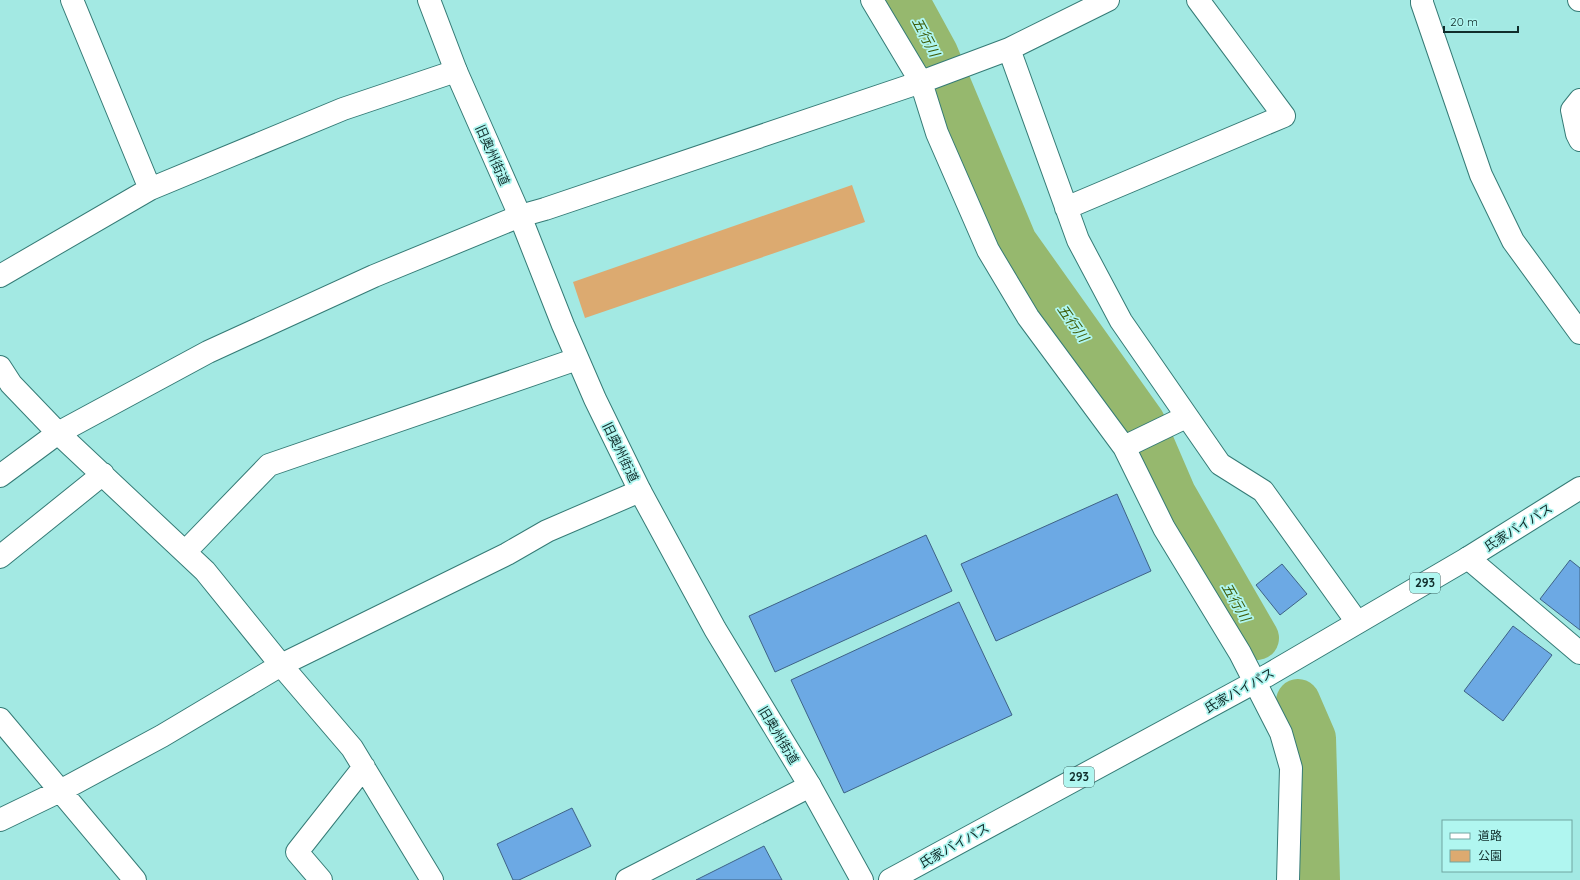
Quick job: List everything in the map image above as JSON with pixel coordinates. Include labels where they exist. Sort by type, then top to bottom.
[{"type":"main road","points":[[72,0],[150,189]]},
{"type":"main road","name":"旧奥州街道","points":[[429,0],[456,71],[520,216],[594,400],[640,491],[715,629],[810,786],[862,880]]},
{"type":"main road","points":[[872,0],[927,80],[937,133],[988,250],[1028,317],[1128,445],[1164,528],[1240,653],[1281,733],[1291,768],[1288,880]]},
{"type":"main road","points":[[0,476],[58,433],[208,352],[374,276],[520,216],[927,80],[1009,49],[1108,0]]},
{"type":"main road","points":[[1066,208],[1284,116],[1198,0]]},
{"type":"main road","points":[[1422,0],[1481,175],[1513,241],[1580,333]]},
{"type":"main road","points":[[1009,49],[1078,240],[1121,321],[1186,417],[1220,464],[1263,491],[1357,622]]},
{"type":"main road","points":[[0,276],[150,189],[343,110],[456,71]]},
{"type":"main road","points":[[1580,100],[1572,110],[1577,134],[1580,140]]},
{"type":"main road","points":[[186,552],[269,465],[577,358]]},
{"type":"main road","points":[[0,367],[11,384],[58,433],[205,571],[281,665],[352,748],[432,880]]},
{"type":"main road","points":[[1128,445],[1186,417]]},
{"type":"main road","points":[[0,557],[103,474]]},
{"type":"main road","name":"氏家バイパス","points":[[890,880],[1255,682],[1468,558],[1580,488]]},
{"type":"main road","points":[[0,820],[60,791],[162,736],[281,665],[507,554],[547,530],[640,491]]},
{"type":"main road","points":[[1468,558],[1580,653]]},
{"type":"main road","points":[[0,719],[135,880]]},
{"type":"main road","points":[[321,880],[297,852],[364,767]]},
{"type":"main road","points":[[627,880],[810,786]]},
{"type":"green space","points":[[852,185],[865,222],[585,318],[573,282]]},
{"type":"building","points":[[1117,494],[1151,571],[996,641],[961,564]]},
{"type":"building","points":[[926,535],[952,591],[775,672],[749,616]]},
{"type":"building","points":[[1570,560],[1580,568],[1580,630],[1540,599]]},
{"type":"building","points":[[1282,564],[1307,594],[1280,615],[1256,585]]},
{"type":"building","points":[[959,602],[1012,715],[844,793],[791,680]]},
{"type":"building","points":[[1513,626],[1552,655],[1503,721],[1464,691]]},
{"type":"building","points":[[572,808],[591,846],[519,880],[513,880],[497,844]]},
{"type":"building","points":[[764,846],[782,880],[696,880]]},
{"type":"waterway","name":"五行川","points":[[907,0],[936,53],[1015,242],[1143,422],[1174,494],[1257,638]]},
{"type":"waterway","name":"五行川","points":[[1298,701],[1314,738],[1318,880]]}]
